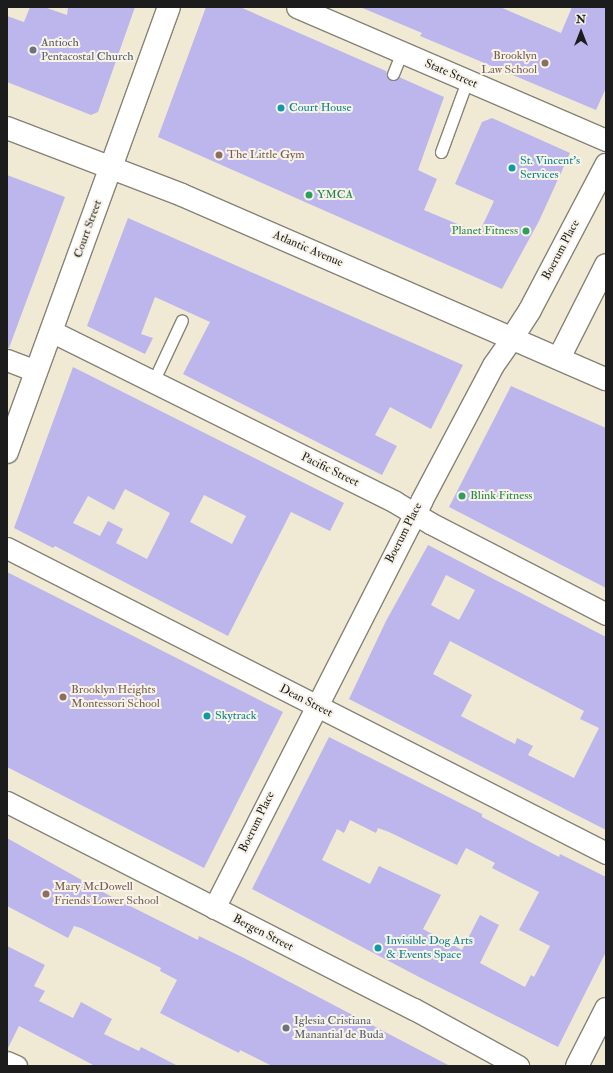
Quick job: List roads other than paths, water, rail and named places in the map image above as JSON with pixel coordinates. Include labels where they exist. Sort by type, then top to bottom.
[{"type":"main road","name":"Court Street","points":[[7,452],[169,7]]},
{"type":"main road","name":"Atlantic Avenue","points":[[7,128],[111,167],[606,379]]},
{"type":"main road","name":"Boerum Place","points":[[512,338],[530,310],[606,165]]},
{"type":"main road","points":[[559,358],[606,265]]},
{"type":"main road","points":[[577,1066],[606,1009]]},
{"type":"street","name":"State Street","points":[[297,7],[606,140]]},
{"type":"street","name":"Pacific Street","points":[[51,331],[414,513],[606,614]]},
{"type":"street","name":"Boerum Place","points":[[214,908],[414,513],[493,365],[512,338]]},
{"type":"street","points":[[7,360],[36,371]]},
{"type":"street","name":"Dean Street","points":[[7,548],[606,853]]},
{"type":"street","name":"Bergen Street","points":[[7,802],[414,1009],[518,1066]]},
{"type":"street","points":[[7,1062],[16,1066]]},
{"type":"lane","points":[[393,74],[402,52]]},
{"type":"lane","points":[[441,152],[468,81]]},
{"type":"lane","points":[[153,382],[182,320]]},
{"type":"place","name":"Antioch Pentacostal Church","points":[[33,50]]},
{"type":"place","name":"Brooklyn Law School","points":[[545,63]]},
{"type":"place","name":"Court House","points":[[281,108]]},
{"type":"place","name":"The Little Gym","points":[[219,155]]},
{"type":"place","name":"St. Vincent's Services","points":[[512,168]]},
{"type":"place","name":"YMCA","points":[[309,195]]},
{"type":"place","name":"Planet Fitness","points":[[526,231]]},
{"type":"place","name":"Blink Fitness","points":[[462,496]]},
{"type":"place","name":"Brooklyn Heights Montessori School","points":[[63,697]]},
{"type":"place","name":"Skytrack","points":[[207,716]]},
{"type":"place","name":"Mary McDowell Friends Lower School","points":[[46,894]]},
{"type":"place","name":"Invisible Dog Arts & Events Space","points":[[378,948]]},
{"type":"place","name":"Iglesia Cristiana Manantial de Buda","points":[[286,1028]]}]
